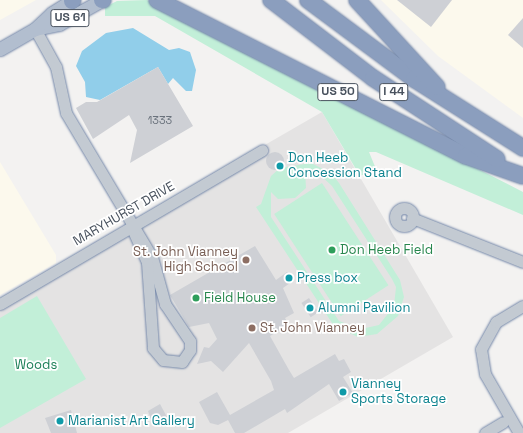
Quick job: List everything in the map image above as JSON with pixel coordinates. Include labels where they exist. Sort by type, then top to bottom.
[{"type":"highway","name":"US 50","points":[[157,0],[466,156],[523,175]]},
{"type":"highway","name":"I 44","points":[[271,0],[406,101],[523,175]]},
{"type":"highway","name":"I 44","points":[[308,0],[453,104],[523,148]]},
{"type":"highway","points":[[357,0],[453,104]]},
{"type":"main road","name":"US 61","points":[[35,30],[52,13],[73,0]]},
{"type":"main road","name":"US 61","points":[[0,49],[35,30],[59,24],[102,0]]},
{"type":"street","points":[[35,30],[56,67],[66,113],[131,226],[152,257],[165,304],[190,341],[190,350],[182,362],[163,360],[153,348],[148,262],[131,226]]},
{"type":"street","name":"MARYHURST DRIVE","points":[[0,304],[262,150]]},
{"type":"street","points":[[412,218],[523,262]]},
{"type":"street","points":[[519,433],[485,374],[482,349],[493,326],[523,306]]},
{"type":"street","points":[[485,433],[503,422]]},
{"type":"shaded area","points":[[0,0],[36,0],[0,20]]},
{"type":"shaded area","points":[[381,0],[523,0],[523,118],[438,56]]},
{"type":"shaded area","name":"St. John Vianney High School","points":[[322,112],[453,337],[288,433],[0,433],[0,309],[138,218]]},
{"type":"shaded area","points":[[0,162],[56,255],[56,263],[0,295]]},
{"type":"green space","points":[[147,0],[523,192],[523,215],[376,152],[369,152],[376,169],[360,176],[322,112],[155,16],[105,16],[105,7],[117,1]]},
{"type":"green space","points":[[311,163],[331,173],[339,183],[400,280],[404,297],[398,316],[377,334],[358,337],[334,326],[256,207],[261,204],[271,176],[280,168]],"holes":[[[305,170],[319,174],[332,186],[396,287],[394,306],[379,325],[361,329],[339,321],[271,217],[271,192],[278,199],[295,198],[306,188]]]},
{"type":"green space","name":"Don Heeb Field","points":[[322,183],[388,285],[341,316],[274,214]]},
{"type":"green space","name":"Woods","points":[[37,296],[86,379],[0,428],[0,318]]},
{"type":"water","points":[[133,28],[169,50],[179,48],[190,52],[196,70],[192,91],[186,91],[173,78],[168,84],[158,67],[100,100],[86,97],[85,82],[76,66],[82,51],[106,33]]},
{"type":"building","points":[[397,0],[452,0],[431,27]]},
{"type":"building","points":[[523,18],[523,48],[508,35]]},
{"type":"building","points":[[158,67],[193,126],[130,163],[137,130],[129,115],[93,139],[76,108],[86,102],[97,102]]},
{"type":"building","points":[[271,152],[279,152],[284,157],[282,168],[279,170],[271,170],[266,165],[266,157]]},
{"type":"building","name":"St. John Vianney High School","points":[[255,246],[276,280],[287,272],[293,281],[283,288],[294,313],[285,318],[289,325],[270,336],[294,378],[335,354],[339,361],[344,359],[351,372],[343,377],[353,393],[339,401],[329,384],[287,413],[285,409],[244,433],[235,433],[228,420],[218,425],[210,423],[199,402],[217,392],[230,415],[274,390],[271,381],[249,343],[223,372],[211,361],[197,364],[204,347],[209,348],[217,339],[209,323],[189,327],[170,295]]},
{"type":"building","name":"Alumni Pavilion","points":[[309,298],[318,312],[311,317],[301,303]]},
{"type":"building","points":[[160,404],[167,417],[153,425],[148,411]]},
{"type":"building","name":"Marianist Art Gallery","points":[[71,410],[77,433],[51,433],[45,418]]},
{"type":"place","name":"Don Heeb Concession Stand","points":[[280,166]]},
{"type":"place","name":"Don Heeb Field","points":[[332,250]]},
{"type":"place","name":"St. John Vianney High School","points":[[246,260]]},
{"type":"place","name":"Press box","points":[[289,278]]},
{"type":"place","name":"Field House","points":[[196,298]]},
{"type":"place","name":"Alumni Pavilion","points":[[310,308]]},
{"type":"place","name":"St. John Vianney","points":[[252,328]]},
{"type":"place","name":"Vianney Sports Storage","points":[[343,392]]},
{"type":"place","name":"Marianist Art Gallery","points":[[60,421]]}]
